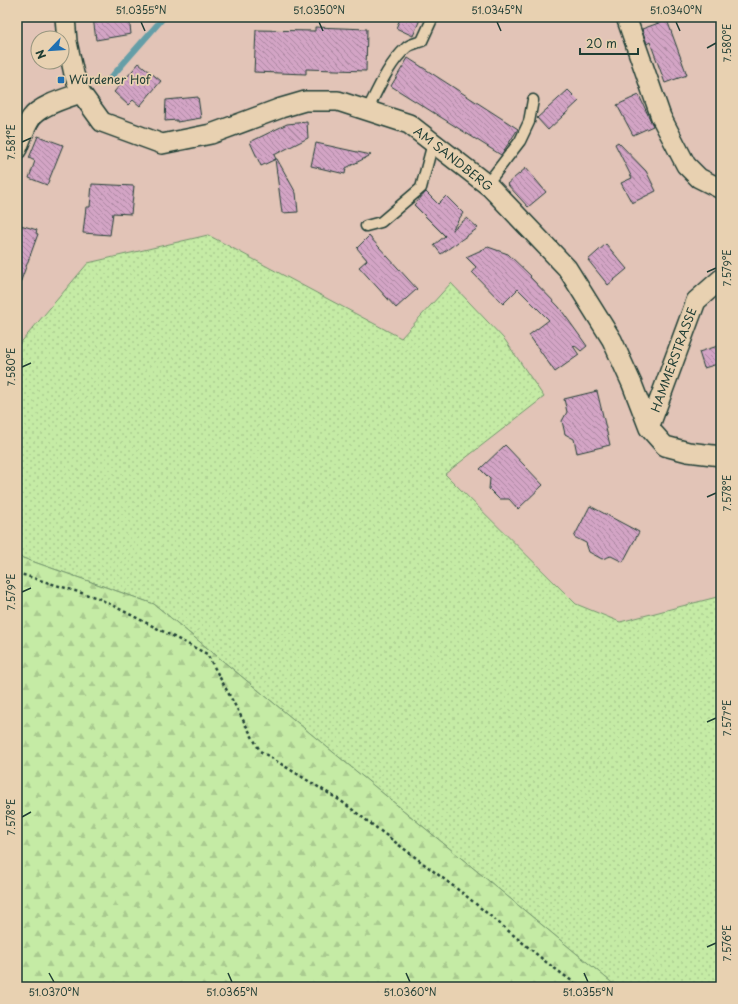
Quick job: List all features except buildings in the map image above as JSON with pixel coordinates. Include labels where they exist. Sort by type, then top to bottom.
[{"type":"street","name":"AM SANDBERG","points":[[65,17],[67,42],[74,74],[81,93],[102,122],[162,144],[211,134],[281,108],[305,101],[338,101],[409,124],[487,184],[567,268],[612,340],[632,384],[649,428],[665,446],[688,452],[721,456]]},
{"type":"street","points":[[626,17],[661,118],[686,165],[699,178],[721,190]]},
{"type":"street","points":[[17,150],[29,122],[37,112],[54,103],[81,93]]},
{"type":"street","name":"HAMMERSTRASSE","points":[[649,428],[696,301],[721,279]]},
{"type":"lane","points":[[367,111],[396,58],[409,46],[422,41],[433,17]]},
{"type":"lane","points":[[487,184],[520,141],[529,122],[533,100]]},
{"type":"lane","points":[[366,226],[381,222],[421,188],[433,143]]},
{"type":"path","points":[[17,573],[98,598],[207,654],[260,751],[341,801],[465,895],[546,962],[580,987]]},
{"type":"green space","points":[[208,235],[401,338],[451,283],[505,340],[544,397],[445,474],[576,604],[620,622],[721,596],[721,987],[617,987],[154,604],[17,556],[17,347],[88,263]]},
{"type":"green space","points":[[17,556],[154,604],[617,987],[17,987]]},
{"type":"waterway","points":[[107,82],[164,17]]},
{"type":"place","name":"Würdener Hof","points":[[61,80]]}]
